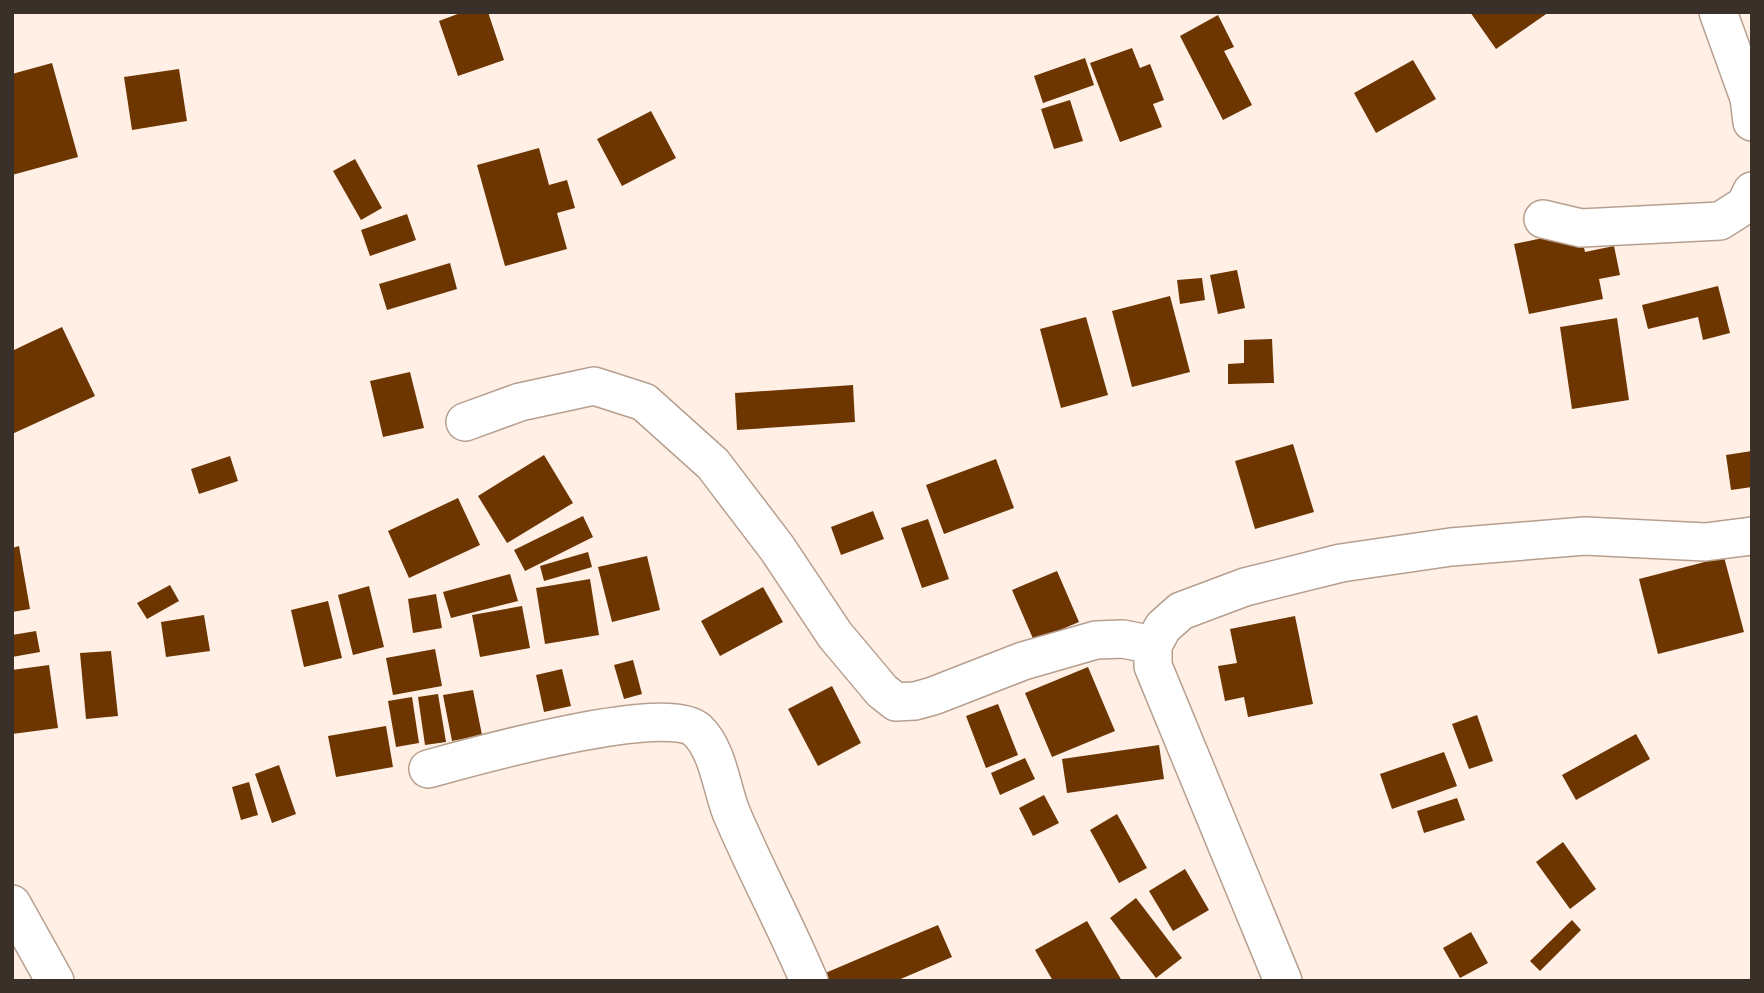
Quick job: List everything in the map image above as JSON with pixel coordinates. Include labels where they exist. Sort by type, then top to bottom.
[{"type":"street","points":[[1718,12],[1749,98],[1752,122]]},
{"type":"street","points":[[1543,219],[1581,228],[1720,221],[1745,205],[1752,191]]},
{"type":"street","points":[[465,422],[520,402],[594,386],[644,402],[713,464],[777,548],[835,635],[882,691],[896,702],[933,696],[1024,661],[1096,640],[1123,639],[1153,645]]},
{"type":"street","points":[[1283,981],[1153,666],[1153,645],[1163,627],[1181,611],[1245,587],[1341,563],[1451,547],[1585,536],[1705,542],[1752,536]]},
{"type":"street","points":[[428,769],[509,747],[635,723],[680,722],[696,729],[709,746],[730,809],[809,981]]},
{"type":"street","points":[[12,904],[55,981]]},
{"type":"building","points":[[463,12],[488,12],[504,60],[458,76],[439,21]]},
{"type":"building","points":[[1470,12],[1549,12],[1496,49]]},
{"type":"building","points":[[1218,15],[1234,47],[1224,51],[1252,105],[1223,120],[1180,36]]},
{"type":"building","points":[[1132,48],[1140,68],[1150,64],[1164,100],[1153,104],[1162,127],[1120,142],[1090,63]]},
{"type":"building","points":[[1085,58],[1094,85],[1043,103],[1034,76]]},
{"type":"building","points":[[1413,60],[1436,99],[1376,133],[1354,93]]},
{"type":"building","points":[[52,63],[78,157],[12,175],[12,74]]},
{"type":"building","points":[[179,69],[187,121],[132,130],[124,77]]},
{"type":"building","points":[[1070,100],[1083,141],[1054,149],[1041,109]]},
{"type":"building","points":[[651,111],[676,158],[622,186],[597,139]]},
{"type":"building","points":[[539,148],[549,185],[567,180],[575,208],[557,213],[567,249],[505,266],[477,165]]},
{"type":"building","points":[[355,159],[382,208],[361,220],[333,171]]},
{"type":"building","points":[[407,214],[416,240],[370,256],[361,230]]},
{"type":"building","points":[[1580,230],[1585,252],[1614,246],[1620,275],[1599,279],[1603,299],[1529,314],[1514,244]]},
{"type":"building","points":[[450,263],[457,289],[387,310],[379,284]]},
{"type":"building","points":[[1237,270],[1245,308],[1218,314],[1210,275]]},
{"type":"building","points":[[1202,278],[1205,300],[1180,304],[1177,280]]},
{"type":"building","points":[[1718,286],[1730,333],[1703,340],[1698,317],[1648,329],[1642,305]]},
{"type":"building","points":[[1170,296],[1190,372],[1132,387],[1112,311]]},
{"type":"building","points":[[1086,317],[1108,395],[1061,408],[1040,329]]},
{"type":"building","points":[[1617,318],[1629,400],[1572,409],[1560,327]]},
{"type":"building","points":[[62,327],[95,396],[12,434],[12,351]]},
{"type":"building","points":[[1272,339],[1274,383],[1228,384],[1228,364],[1244,363],[1244,340]]},
{"type":"building","points":[[410,372],[424,428],[383,437],[370,381]]},
{"type":"building","points":[[853,385],[855,422],[737,430],[735,393]]},
{"type":"building","points":[[1293,444],[1314,512],[1255,529],[1235,461]]},
{"type":"building","points":[[1752,451],[1752,487],[1731,490],[1726,455]]},
{"type":"building","points":[[544,455],[573,503],[507,543],[478,496]]},
{"type":"building","points":[[230,456],[238,481],[199,494],[191,469]]},
{"type":"building","points":[[996,459],[1014,508],[944,534],[926,485]]},
{"type":"building","points":[[458,498],[480,545],[409,578],[388,531]]},
{"type":"building","points":[[873,511],[884,539],[841,555],[831,527]]},
{"type":"building","points":[[583,516],[593,537],[525,571],[514,550]]},
{"type":"building","points":[[928,519],[949,579],[922,588],[901,528]]},
{"type":"building","points":[[19,546],[30,609],[12,612],[12,548]]},
{"type":"building","points":[[588,552],[592,567],[544,581],[540,566]]},
{"type":"building","points":[[647,556],[660,610],[612,622],[598,567]]},
{"type":"building","points":[[1724,557],[1744,632],[1658,654],[1639,579]]},
{"type":"building","points":[[1057,571],[1079,622],[1034,641],[1012,590]]},
{"type":"building","points":[[510,574],[518,601],[451,618],[443,592]]},
{"type":"building","points":[[590,579],[599,635],[545,644],[536,588]]},
{"type":"building","points":[[170,585],[179,601],[147,619],[137,603]]},
{"type":"building","points":[[369,586],[384,647],[353,655],[338,595]]},
{"type":"building","points":[[763,587],[783,622],[720,656],[701,621]]},
{"type":"building","points":[[436,594],[442,628],[413,633],[408,599]]},
{"type":"building","points":[[328,601],[342,658],[304,667],[291,610]]},
{"type":"building","points":[[522,606],[530,648],[480,657],[472,615]]},
{"type":"building","points":[[204,615],[210,651],[166,657],[161,622]]},
{"type":"building","points":[[1295,616],[1313,704],[1248,717],[1244,697],[1225,701],[1218,666],[1237,663],[1230,629]]},
{"type":"building","points":[[36,631],[40,652],[12,657],[12,635]]},
{"type":"building","points":[[435,649],[442,686],[393,695],[386,658]]},
{"type":"building","points":[[111,651],[118,716],[86,719],[80,653]]},
{"type":"building","points":[[633,660],[642,694],[624,699],[614,665]]},
{"type":"building","points":[[49,665],[58,728],[12,734],[12,670]]},
{"type":"building","points":[[1088,667],[1115,731],[1052,757],[1025,693]]},
{"type":"building","points":[[562,669],[571,706],[544,712],[536,675]]},
{"type":"building","points":[[832,686],[861,743],[818,766],[788,709]]},
{"type":"building","points":[[473,690],[482,735],[452,741],[443,695]]},
{"type":"building","points":[[438,694],[446,742],[425,745],[418,697]]},
{"type":"building","points":[[412,697],[419,743],[396,747],[388,701]]},
{"type":"building","points":[[998,704],[1018,755],[986,768],[966,716]]},
{"type":"building","points":[[1477,715],[1493,761],[1469,769],[1452,724]]},
{"type":"building","points":[[386,726],[393,767],[336,777],[328,736]]},
{"type":"building","points":[[1636,734],[1650,759],[1576,800],[1562,775]]},
{"type":"building","points":[[1159,745],[1164,779],[1067,793],[1062,759]]},
{"type":"building","points":[[1444,752],[1457,786],[1392,809],[1380,774]]},
{"type":"building","points":[[1025,758],[1035,779],[1000,795],[991,773]]},
{"type":"building","points":[[279,765],[296,814],[272,823],[255,774]]},
{"type":"building","points":[[249,782],[258,815],[241,820],[232,787]]},
{"type":"building","points":[[1044,795],[1059,823],[1033,836],[1019,808]]},
{"type":"building","points":[[1457,798],[1465,820],[1424,833],[1417,811]]},
{"type":"building","points":[[1117,814],[1147,868],[1119,883],[1090,830]]},
{"type":"building","points":[[1563,842],[1596,889],[1570,909],[1536,862]]},
{"type":"building","points":[[1185,869],[1209,910],[1173,931],[1149,891]]},
{"type":"building","points":[[1136,898],[1182,958],[1156,978],[1110,918]]},
{"type":"building","points":[[1572,920],[1581,930],[1540,971],[1530,961]]},
{"type":"building","points":[[1087,921],[1122,981],[1053,981],[1035,950]]},
{"type":"building","points":[[938,925],[952,957],[896,981],[826,981],[823,974]]},
{"type":"building","points":[[1471,932],[1488,963],[1460,978],[1443,948]]}]
